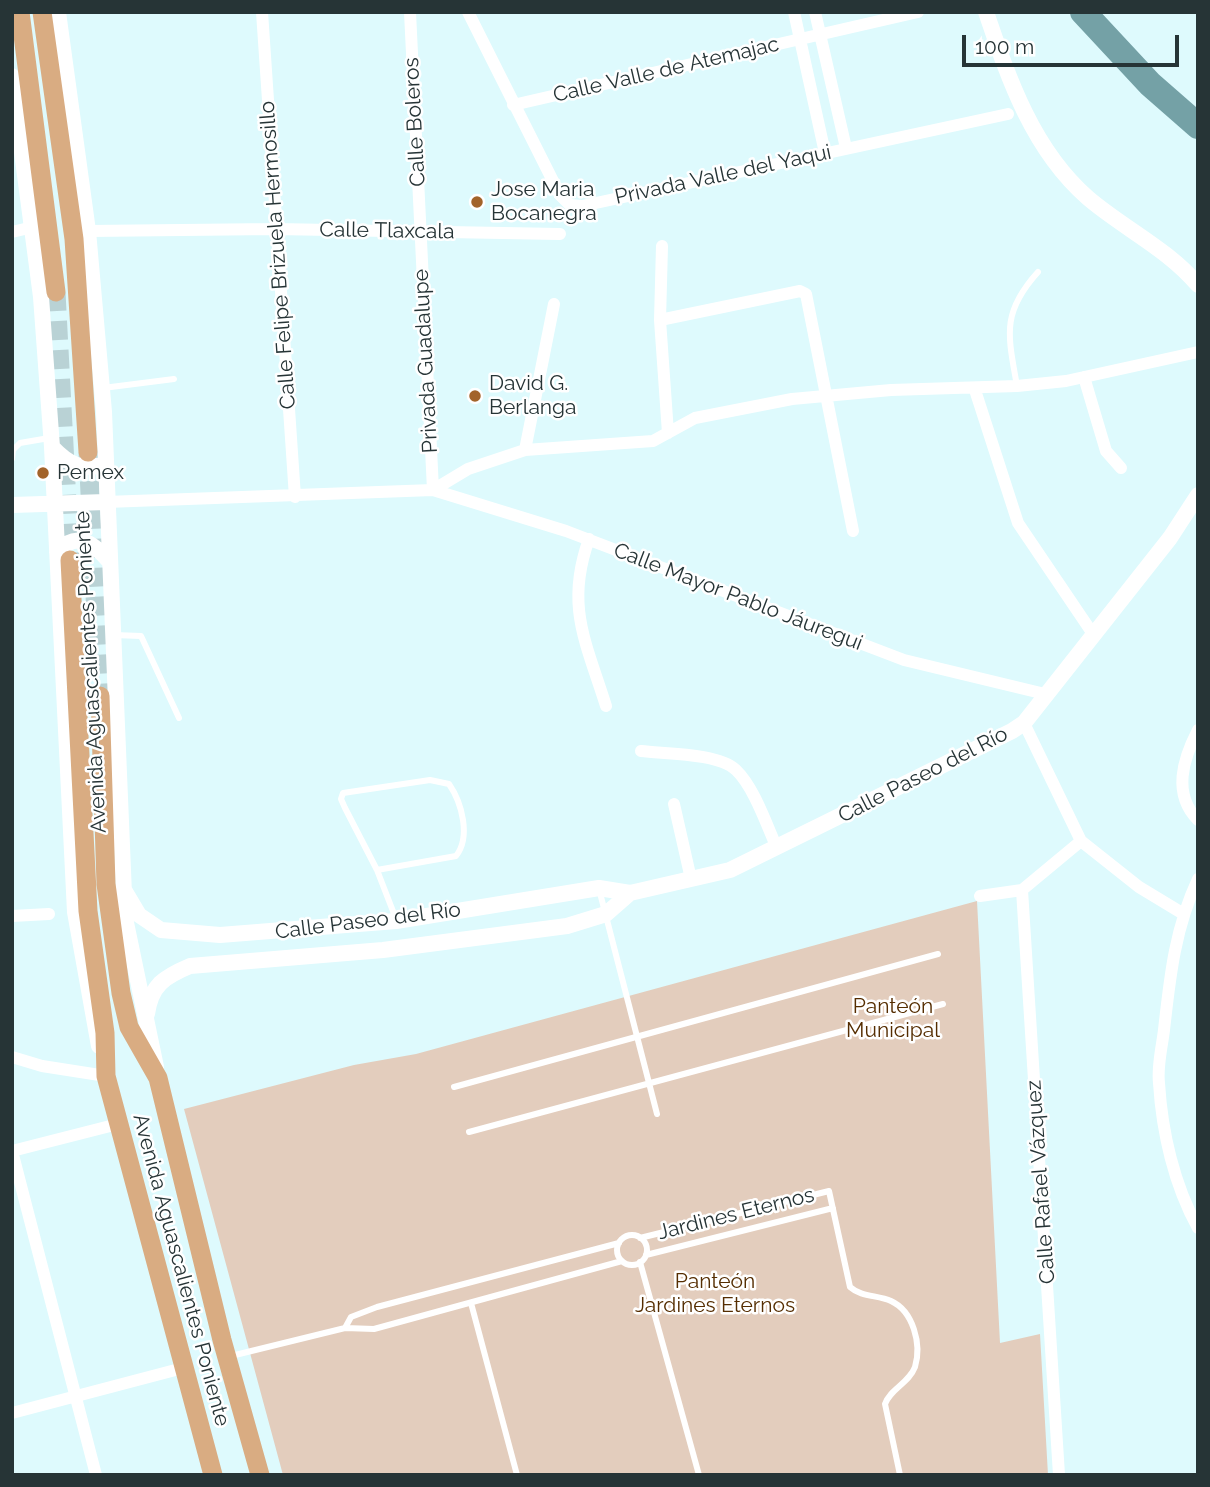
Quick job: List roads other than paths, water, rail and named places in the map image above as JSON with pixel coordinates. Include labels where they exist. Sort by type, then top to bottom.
[{"type":"main road","points":[[20,12],[55,292]]},
{"type":"main road","points":[[43,12],[74,239],[88,452]]},
{"type":"main road","name":"Avenida Aguascalientes Poniente","points":[[63,556],[88,911],[105,1033],[106,1076],[213,1475]]},
{"type":"main road","name":"Avenida Aguascalientes Poniente","points":[[100,696],[106,884],[129,1027],[158,1078],[227,1357],[260,1475]]},
{"type":"street","name":"Avenida Aguascalientes Poniente","points":[[58,12],[88,231],[101,388],[123,888],[132,960],[158,1078]]},
{"type":"street","name":"Calle Felipe Brizuela Hermosillo","points":[[262,12],[295,497]]},
{"type":"street","name":"Calle Boleros","points":[[410,12],[420,231]]},
{"type":"street","name":"Privada Valle del Yaqui","points":[[468,12],[560,195],[570,205],[582,206],[1008,114]]},
{"type":"street","points":[[794,12],[825,153]]},
{"type":"street","points":[[815,12],[846,148]]},
{"type":"street","name":"Calle Valle de Atemajac","points":[[513,105],[918,12]]},
{"type":"street","points":[[986,12],[1007,74],[1048,154],[1089,199],[1198,285]]},
{"type":"street","name":"Avenida Aguascalientes Poniente","points":[[12,76],[33,227],[55,503],[63,556]]},
{"type":"street","points":[[12,232],[33,227]]},
{"type":"street","name":"Calle Tlaxcala","points":[[88,231],[275,229],[560,234]]},
{"type":"street","name":"Privada Guadalupe","points":[[420,231],[433,490]]},
{"type":"street","points":[[662,246],[660,320],[668,433]]},
{"type":"street","points":[[660,320],[804,292],[853,531]]},
{"type":"street","points":[[525,450],[554,304]]},
{"type":"street","points":[[12,505],[433,490],[468,469],[525,450],[653,441],[695,418],[827,394],[891,390],[975,390],[1017,386],[1084,377],[1198,352]]},
{"type":"street","points":[[1084,377],[1106,451],[1121,468]]},
{"type":"street","points":[[975,390],[1018,523],[1093,634]]},
{"type":"street","points":[[51,443],[63,459],[81,468],[106,464]]},
{"type":"street","name":"Calle Mayor Pablo Jáuregui","points":[[433,490],[589,540],[904,660],[1045,694]]},
{"type":"street","name":"Calle Paseo del Río","points":[[123,888],[139,915],[161,930],[185,934],[302,931],[396,921],[598,888],[630,892],[730,870],[1024,723],[1170,538],[1198,495]]},
{"type":"street","points":[[63,556],[67,542],[84,540],[109,561]]},
{"type":"street","points":[[589,540],[581,562],[577,609],[606,706]]},
{"type":"street","points":[[1024,723],[1082,841],[1139,887],[1182,913]]},
{"type":"street","points":[[1198,730],[1183,758],[1182,789],[1186,808],[1198,820]]},
{"type":"street","points":[[641,751],[720,760],[737,771],[761,811],[777,848]]},
{"type":"street","points":[[674,804],[691,879]]},
{"type":"street","points":[[980,896],[1022,890],[1082,841]]},
{"type":"street","points":[[1198,878],[1182,913],[1169,983],[1158,1080],[1165,1135],[1188,1210],[1198,1228]]},
{"type":"street","name":"Calle Rafael Vázquez","points":[[1022,890],[1059,1475]]},
{"type":"street","name":"Calle Paseo del Río","points":[[146,1020],[149,995],[168,975],[190,966],[396,948],[567,926],[606,914],[630,892]]},
{"type":"street","points":[[12,916],[49,914]]},
{"type":"street","points":[[12,1057],[42,1066],[106,1076]]},
{"type":"street","points":[[96,1475],[12,1151],[118,1124]]},
{"type":"street","points":[[12,1413],[183,1368]]},
{"type":"lane","points":[[1017,386],[1009,342],[1011,317],[1017,295],[1038,272]]},
{"type":"lane","points":[[101,388],[174,379]]},
{"type":"lane","points":[[12,459],[13,450],[20,443],[51,443]]},
{"type":"lane","points":[[112,635],[141,636],[179,718]]},
{"type":"lane","points":[[377,870],[456,856],[463,847],[464,832],[456,793],[449,784],[430,780],[343,793],[345,808],[377,870],[396,921]]},
{"type":"lane","points":[[598,888],[657,1114]]},
{"type":"lane","points":[[454,1087],[938,954]]},
{"type":"lane","points":[[469,1132],[943,1004]]},
{"type":"lane","name":"Jardines Eternos","points":[[640,1238],[829,1191],[850,1287],[856,1293],[893,1302],[910,1317],[917,1342],[915,1367],[904,1384],[888,1397],[885,1404],[901,1475]]},
{"type":"lane","points":[[619,1242],[617,1252],[622,1261],[631,1265],[640,1262],[646,1255],[833,1208]]},
{"type":"lane","points":[[345,1328],[351,1317],[369,1309],[619,1242],[626,1236],[640,1238],[646,1245],[646,1255]]},
{"type":"lane","points":[[227,1357],[345,1328],[374,1329],[622,1261]]},
{"type":"lane","name":"Jardines Eternos","points":[[640,1262],[699,1475]]},
{"type":"lane","points":[[471,1303],[517,1475]]},
{"type":"waterway","points":[[1083,12],[1150,84],[1198,126]]},
{"type":"tunnel","points":[[56,292],[70,560]]},
{"type":"tunnel","points":[[88,452],[100,696]]},
{"type":"place","name":"Jose Maria Bocanegra","points":[[477,202]]},
{"type":"place","name":"David G. Berlanga","points":[[475,396]]},
{"type":"place","name":"Pemex","points":[[43,473]]},
{"type":"park label","name":"Panteón Municipal","points":[[893,1019]]},
{"type":"park label","name":"Panteón Jardines Eternos","points":[[715,1294]]}]
